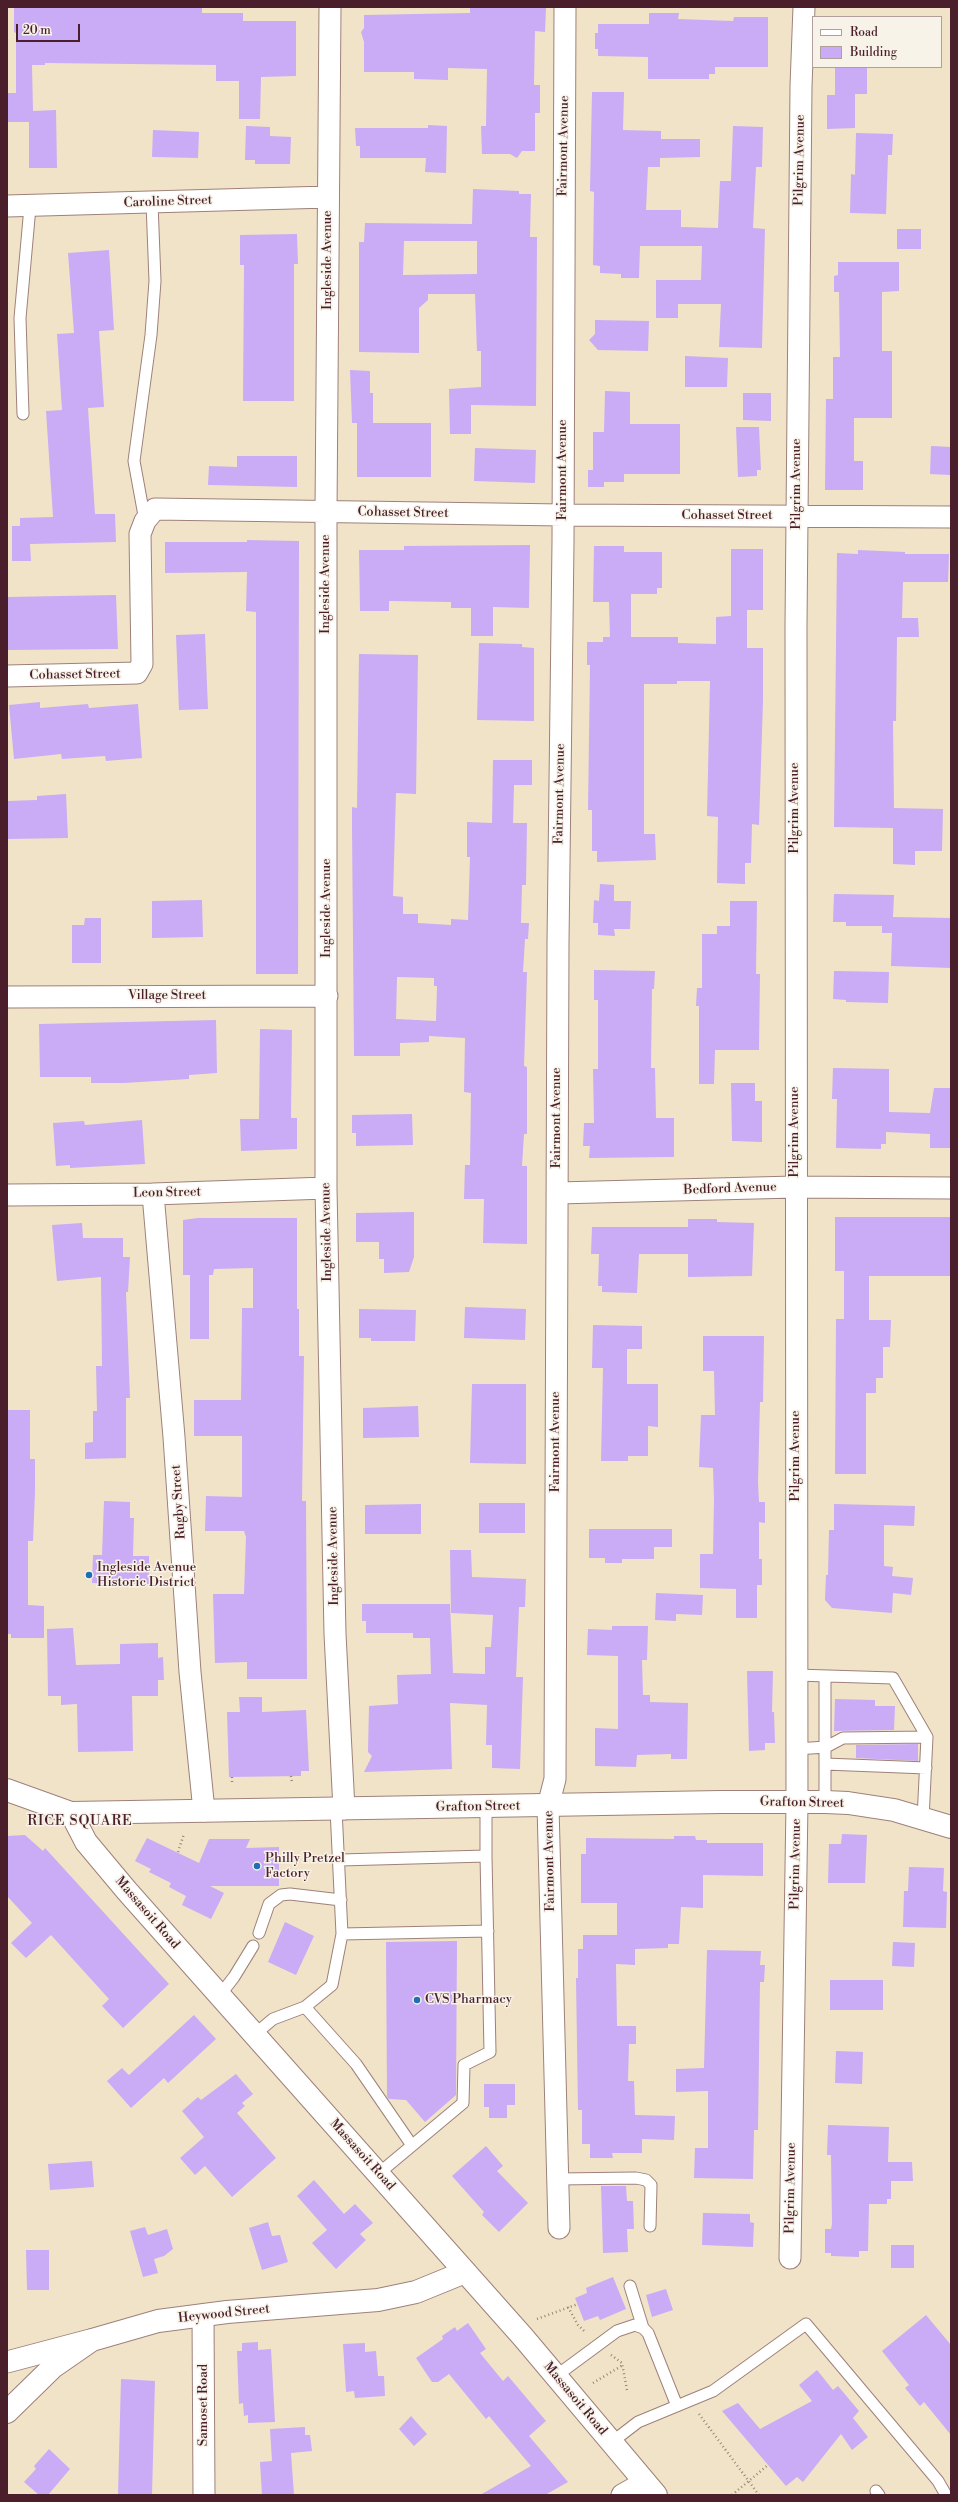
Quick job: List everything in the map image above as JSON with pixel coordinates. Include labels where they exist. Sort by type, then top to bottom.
[{"type":"main road","name":"Grafton Street","points":[[8,1790],[71,1813],[825,1802],[848,1803],[880,1808],[923,1818],[951,1827]]},
{"type":"main road","name":"Massasoit Road","points":[[71,1813],[86,1842],[254,2035],[556,2376],[650,2489]]},
{"type":"main road","name":"Heywood Street","points":[[7,2412],[53,2367],[92,2340],[158,2321],[203,2315],[378,2300],[416,2292],[465,2272]]},
{"type":"street","name":"Ingleside Avenue","points":[[330,7],[326,512],[326,1188],[340,1809]]},
{"type":"street","name":"Fairmont Avenue","points":[[559,2228],[548,1806],[555,1778],[557,1193],[566,7]]},
{"type":"street","name":"Pilgrim Avenue","points":[[790,2258],[797,1803],[795,1187],[796,516],[801,86],[804,7]]},
{"type":"street","name":"Caroline Street","points":[[7,206],[30,207],[328,197]]},
{"type":"street","name":"Cohasset Street","points":[[7,676],[137,673],[142,664],[140,534],[145,521],[155,509],[563,515],[951,516]]},
{"type":"street","name":"Village Street","points":[[7,997],[327,996]]},
{"type":"street","name":"Bedford Avenue","points":[[557,1193],[795,1187],[951,1188]]},
{"type":"street","name":"Leon Street","points":[[7,1194],[153,1194],[326,1188]]},
{"type":"street","name":"Rugby Street","points":[[153,1194],[174,1438],[190,1672],[204,1811]]},
{"type":"street","name":"Samoset Road","points":[[203,2315],[204,2495]]},
{"type":"street","points":[[7,2362],[92,2340]]},
{"type":"street","points":[[622,2495],[650,2489]]},
{"type":"lane","points":[[145,521],[134,461],[151,335],[154,289],[152,203]]},
{"type":"lane","points":[[23,414],[20,318],[30,207]]},
{"type":"lane","points":[[796,1675],[893,1678],[927,1737],[923,1818]]},
{"type":"lane","points":[[825,1802],[826,1676]]},
{"type":"lane","points":[[796,1749],[826,1747],[843,1738],[927,1737]]},
{"type":"lane","points":[[825,1764],[926,1768]]},
{"type":"lane","points":[[378,2174],[411,2144],[463,2103],[464,2065],[490,2052],[486,1806]]},
{"type":"lane","points":[[254,2035],[273,2019],[305,2007],[332,1985],[342,1934],[340,1809]]},
{"type":"lane","points":[[340,1860],[486,1856]]},
{"type":"lane","points":[[259,1933],[269,1904],[281,1895],[290,1894],[341,1900]]},
{"type":"lane","points":[[342,1934],[488,1931]]},
{"type":"lane","points":[[220,1995],[234,1977],[253,1946]]},
{"type":"lane","points":[[305,2007],[356,2064],[411,2144]]},
{"type":"lane","points":[[558,2179],[636,2178],[646,2180],[651,2186],[650,2226]]},
{"type":"lane","points":[[630,2286],[643,2328]]},
{"type":"lane","points":[[612,2442],[638,2422],[713,2391],[806,2324],[938,2481],[946,2495]]},
{"type":"lane","points":[[556,2376],[600,2343],[626,2326],[635,2325],[643,2328],[648,2333],[677,2406]]},
{"type":"path","points":[[291,1776],[292,1783]]},
{"type":"path","points":[[232,1777],[232,1784]]},
{"type":"path","points":[[178,1852],[184,1834]]},
{"type":"path","points":[[537,2319],[578,2304]]},
{"type":"path","points":[[568,2307],[578,2325],[623,2365],[627,2390]]},
{"type":"path","points":[[593,2383],[623,2365]]},
{"type":"path","points":[[689,2400],[759,2495]]},
{"type":"path","points":[[732,2495],[768,2466]]},
{"type":"building","points":[[14,7],[202,7],[202,13],[243,13],[243,21],[296,21],[296,76],[261,77],[260,119],[239,119],[239,81],[216,81],[216,65],[45,63],[45,65],[32,65],[33,111],[56,110],[57,168],[29,168],[29,122],[7,122],[7,93],[16,93],[16,33],[14,32]]},
{"type":"building","points":[[470,7],[546,8],[545,32],[535,31],[534,85],[540,85],[540,113],[535,113],[535,151],[522,151],[517,158],[510,154],[482,154],[481,126],[486,126],[487,69],[448,68],[448,80],[414,79],[414,72],[364,72],[364,42],[361,32],[364,28],[364,15],[470,13]]},
{"type":"building","points":[[649,13],[679,13],[678,19],[733,21],[734,17],[768,17],[768,67],[715,67],[715,74],[709,74],[709,79],[648,79],[648,57],[598,56],[598,49],[595,49],[595,33],[598,33],[598,24],[649,24]]},
{"type":"building","points":[[835,68],[867,68],[867,94],[855,94],[855,128],[827,129],[827,95],[835,95]]},
{"type":"building","points":[[592,92],[624,92],[623,130],[661,131],[661,139],[700,139],[700,157],[660,158],[660,167],[648,167],[646,210],[681,210],[681,227],[718,228],[720,181],[731,181],[733,126],[763,127],[762,167],[756,167],[753,228],[765,229],[762,348],[719,347],[721,304],[678,304],[678,318],[656,318],[656,280],[701,280],[702,246],[640,246],[639,278],[621,278],[621,274],[600,273],[600,266],[593,265],[594,192],[590,191]]},
{"type":"building","points":[[428,125],[447,126],[446,173],[425,172],[426,158],[360,158],[360,146],[356,146],[355,128],[428,128]]},
{"type":"building","points":[[246,126],[270,127],[270,136],[291,137],[290,164],[255,164],[255,160],[245,160]]},
{"type":"building","points":[[153,130],[199,132],[198,158],[152,157]]},
{"type":"building","points":[[856,133],[893,134],[892,155],[888,155],[886,214],[850,213],[851,174],[855,175]]},
{"type":"building","points":[[473,189],[519,191],[519,194],[531,194],[530,237],[537,237],[536,406],[471,405],[471,434],[450,434],[449,389],[481,387],[481,351],[477,351],[475,294],[428,294],[428,300],[419,308],[419,353],[359,352],[359,242],[364,242],[365,223],[472,224]],"holes":[[[404,241],[477,241],[477,274],[403,275]]]},
{"type":"building","points":[[897,229],[921,229],[921,249],[897,249]]},
{"type":"building","points":[[297,234],[298,264],[294,264],[294,401],[243,401],[244,265],[240,265],[240,235]]},
{"type":"building","points":[[109,250],[114,330],[99,331],[104,407],[88,408],[95,514],[115,514],[116,542],[30,544],[31,561],[12,561],[12,526],[20,526],[20,518],[53,517],[46,411],[62,410],[57,334],[74,333],[68,253]]},
{"type":"building","points":[[838,262],[899,262],[899,291],[882,292],[882,351],[892,351],[892,418],[854,418],[854,461],[863,461],[863,490],[825,490],[826,399],[833,399],[833,357],[840,357],[839,292],[834,292],[834,276],[838,275]]},
{"type":"building","points":[[595,320],[649,321],[648,351],[598,350],[589,340],[595,334]]},
{"type":"building","points":[[685,356],[728,358],[727,387],[685,387]]},
{"type":"building","points":[[350,370],[370,371],[370,393],[373,393],[373,423],[431,423],[431,477],[357,477],[357,423],[352,423]]},
{"type":"building","points":[[605,391],[630,392],[630,424],[680,424],[680,474],[624,474],[624,482],[604,482],[604,487],[588,487],[588,470],[593,470],[593,432],[604,432]]},
{"type":"building","points":[[743,393],[771,393],[771,421],[743,420]]},
{"type":"building","points":[[736,427],[759,427],[761,470],[757,470],[757,476],[738,477]]},
{"type":"building","points":[[931,446],[951,447],[950,475],[930,474]]},
{"type":"building","points":[[475,448],[536,450],[535,483],[474,481]]},
{"type":"building","points":[[237,456],[297,456],[297,487],[208,485],[209,466],[237,467]]},
{"type":"building","points":[[247,540],[299,541],[298,974],[256,974],[256,612],[246,611],[247,572],[165,573],[165,542],[247,542]]},
{"type":"building","points":[[530,545],[529,608],[493,607],[493,636],[471,636],[471,608],[451,608],[451,602],[389,601],[389,611],[360,611],[359,550],[404,550],[404,546]]},
{"type":"building","points":[[594,546],[624,546],[624,552],[662,552],[662,588],[657,588],[657,594],[631,594],[631,637],[678,637],[678,643],[716,644],[716,617],[731,616],[731,549],[763,549],[763,610],[747,610],[747,648],[763,648],[763,701],[759,825],[752,824],[751,863],[745,863],[745,884],[717,883],[718,817],[707,816],[710,681],[677,681],[677,684],[644,684],[644,834],[655,834],[656,860],[597,862],[597,851],[592,851],[592,810],[588,810],[590,665],[587,665],[587,642],[603,642],[603,637],[610,637],[609,602],[593,602]]},
{"type":"building","points":[[858,550],[905,552],[905,554],[949,554],[948,582],[903,582],[902,618],[918,618],[919,637],[897,637],[896,721],[893,721],[894,808],[943,809],[942,851],[915,851],[915,865],[893,864],[893,828],[834,827],[837,553],[858,554]]},
{"type":"building","points":[[116,595],[118,649],[7,650],[7,597]]},
{"type":"building","points":[[205,634],[208,709],[179,710],[176,635]]},
{"type":"building","points":[[479,643],[522,644],[522,647],[534,648],[534,721],[477,720]]},
{"type":"building","points":[[359,654],[418,655],[416,794],[396,793],[393,896],[403,897],[403,914],[418,914],[418,923],[451,925],[451,919],[468,920],[470,857],[467,857],[467,822],[492,823],[493,760],[532,760],[532,785],[514,785],[513,823],[527,823],[526,885],[522,885],[521,923],[529,923],[528,939],[525,939],[523,972],[527,972],[524,1066],[527,1067],[527,1134],[524,1134],[522,1166],[527,1166],[527,1244],[483,1243],[484,1199],[464,1199],[465,1165],[470,1165],[471,1093],[464,1092],[465,1038],[429,1036],[429,1042],[400,1043],[400,1056],[354,1056],[352,807],[357,808]],"holes":[[[397,977],[434,978],[434,986],[437,986],[436,1021],[396,1019]]]},
{"type":"building","points":[[40,702],[40,708],[88,704],[89,708],[138,704],[142,758],[106,761],[105,756],[62,759],[61,754],[14,759],[9,705]]},
{"type":"building","points":[[66,794],[68,838],[7,839],[7,801],[37,800],[37,796]]},
{"type":"building","points":[[600,884],[614,885],[614,901],[631,901],[630,929],[614,929],[615,936],[598,935],[598,923],[593,923],[594,900],[599,901]]},
{"type":"building","points":[[834,894],[894,895],[893,917],[951,918],[951,968],[891,966],[892,933],[882,933],[882,926],[846,926],[846,922],[833,922]]},
{"type":"building","points":[[202,900],[203,937],[152,938],[152,901]]},
{"type":"building","points":[[730,901],[757,901],[756,974],[760,974],[759,1050],[715,1050],[714,1084],[699,1084],[699,1006],[696,1006],[697,988],[702,988],[702,934],[717,934],[717,926],[730,926]]},
{"type":"building","points":[[85,918],[101,918],[101,963],[72,963],[72,925],[84,925]]},
{"type":"building","points":[[594,970],[655,971],[654,989],[652,989],[651,1068],[655,1068],[656,1118],[674,1118],[674,1157],[589,1158],[590,1146],[583,1146],[584,1123],[594,1123],[593,1069],[598,1069],[598,1000],[594,1000]]},
{"type":"building","points":[[834,971],[889,972],[888,1003],[846,1002],[846,1000],[833,999]]},
{"type":"building","points":[[216,1020],[217,1073],[189,1075],[189,1079],[124,1083],[91,1083],[91,1077],[40,1077],[39,1024]]},
{"type":"building","points":[[260,1029],[292,1030],[291,1118],[297,1118],[297,1149],[241,1151],[240,1119],[259,1119]]},
{"type":"building","points":[[833,1068],[889,1069],[889,1112],[930,1113],[934,1088],[951,1088],[951,1148],[930,1148],[930,1134],[886,1132],[886,1144],[881,1144],[881,1149],[836,1148],[837,1099],[832,1099]]},
{"type":"building","points":[[731,1083],[755,1083],[755,1101],[762,1101],[762,1142],[732,1141]]},
{"type":"building","points":[[412,1114],[413,1145],[356,1146],[356,1133],[352,1133],[352,1115]]},
{"type":"building","points":[[142,1120],[145,1164],[70,1168],[70,1165],[56,1166],[53,1123],[84,1121],[85,1125]]},
{"type":"building","points":[[414,1212],[414,1257],[409,1272],[384,1273],[384,1259],[379,1259],[379,1242],[356,1242],[356,1213]]},
{"type":"building","points":[[835,1217],[951,1217],[951,1276],[869,1276],[869,1320],[891,1320],[890,1347],[883,1347],[883,1378],[876,1378],[876,1393],[866,1393],[866,1474],[835,1474],[836,1319],[844,1319],[844,1271],[835,1271]]},
{"type":"building","points":[[198,1218],[297,1218],[297,1309],[299,1309],[299,1356],[304,1356],[302,1501],[306,1501],[307,1679],[247,1679],[247,1662],[215,1663],[213,1594],[244,1594],[246,1537],[244,1531],[205,1531],[206,1496],[242,1497],[242,1436],[194,1436],[194,1400],[241,1400],[242,1308],[253,1308],[253,1268],[214,1269],[213,1275],[209,1275],[209,1339],[190,1339],[190,1275],[183,1275],[183,1220]]},
{"type":"building","points":[[688,1219],[717,1219],[717,1222],[754,1223],[752,1276],[688,1277],[688,1254],[639,1254],[637,1293],[602,1292],[602,1286],[598,1286],[599,1254],[591,1254],[592,1227],[688,1227]]},
{"type":"building","points":[[82,1223],[83,1238],[123,1238],[123,1257],[130,1257],[128,1292],[126,1292],[130,1398],[126,1398],[126,1458],[85,1459],[85,1443],[93,1442],[93,1411],[97,1411],[96,1366],[102,1366],[101,1277],[57,1281],[52,1225]]},
{"type":"building","points":[[465,1307],[526,1309],[525,1340],[464,1338]]},
{"type":"building","points":[[359,1309],[416,1310],[415,1341],[371,1341],[371,1338],[359,1338]]},
{"type":"building","points":[[593,1325],[642,1326],[642,1349],[627,1349],[627,1384],[658,1384],[658,1427],[648,1426],[648,1456],[628,1456],[628,1461],[601,1461],[603,1368],[592,1368]]},
{"type":"building","points":[[703,1336],[764,1336],[763,1402],[760,1402],[758,1482],[759,1502],[765,1502],[765,1523],[759,1522],[759,1559],[762,1559],[762,1585],[757,1585],[757,1618],[736,1618],[736,1589],[700,1588],[700,1554],[713,1554],[714,1499],[713,1468],[699,1467],[701,1415],[715,1415],[714,1371],[703,1371]]},
{"type":"building","points":[[472,1384],[526,1384],[526,1464],[470,1463]]},
{"type":"building","points":[[418,1406],[419,1437],[363,1438],[363,1408]]},
{"type":"building","points":[[7,1410],[30,1410],[30,1459],[35,1459],[35,1492],[33,1541],[28,1541],[28,1605],[44,1606],[44,1638],[11,1638],[11,1634],[7,1634]]},
{"type":"building","points":[[104,1501],[130,1502],[130,1518],[134,1518],[133,1556],[149,1556],[149,1584],[92,1583],[93,1555],[102,1555]]},
{"type":"building","points":[[479,1503],[525,1503],[525,1533],[479,1533]]},
{"type":"building","points":[[421,1504],[421,1534],[365,1534],[365,1505]]},
{"type":"building","points":[[834,1504],[915,1506],[914,1526],[884,1525],[884,1566],[893,1567],[892,1576],[913,1578],[911,1595],[893,1593],[892,1613],[832,1608],[825,1600],[826,1575],[828,1575],[829,1530],[834,1530]]},
{"type":"building","points":[[589,1529],[672,1529],[672,1547],[654,1547],[654,1559],[622,1559],[622,1563],[605,1563],[605,1558],[589,1558]]},
{"type":"building","points":[[450,1550],[471,1550],[472,1577],[526,1579],[525,1607],[519,1607],[516,1677],[523,1677],[520,1769],[492,1768],[492,1745],[486,1745],[487,1705],[450,1703],[452,1769],[364,1772],[372,1756],[368,1752],[369,1706],[398,1704],[397,1675],[431,1674],[430,1638],[413,1638],[413,1633],[366,1633],[366,1621],[362,1621],[362,1604],[450,1604],[453,1673],[485,1674],[485,1647],[491,1647],[493,1615],[451,1613]]},
{"type":"building","points":[[656,1593],[703,1595],[702,1615],[676,1614],[676,1621],[655,1620]]},
{"type":"building","points":[[612,1626],[648,1626],[647,1660],[642,1660],[643,1695],[650,1695],[650,1702],[688,1703],[687,1759],[671,1759],[671,1754],[637,1755],[636,1767],[595,1766],[595,1728],[618,1729],[618,1656],[587,1655],[588,1629],[612,1630]]},
{"type":"building","points":[[73,1628],[76,1665],[120,1664],[120,1644],[158,1643],[158,1658],[163,1657],[164,1680],[158,1680],[158,1696],[132,1696],[133,1751],[78,1752],[77,1704],[61,1705],[61,1696],[48,1696],[47,1629]]},
{"type":"building","points":[[747,1671],[773,1671],[772,1712],[774,1712],[775,1743],[765,1743],[765,1750],[749,1751]]},
{"type":"building","points":[[239,1697],[262,1697],[262,1712],[306,1710],[309,1771],[301,1771],[301,1776],[229,1777],[227,1712],[240,1712]]},
{"type":"building","points":[[835,1699],[875,1700],[875,1706],[895,1706],[894,1730],[834,1731]]},
{"type":"building","points":[[918,1744],[918,1761],[856,1758],[856,1745]]},
{"type":"building","points":[[842,1834],[867,1835],[865,1883],[828,1883],[829,1844],[841,1844]]},
{"type":"building","points":[[25,1835],[43,1851],[45,1848],[169,1984],[123,2028],[102,2006],[109,1999],[51,1935],[26,1958],[11,1943],[32,1923],[7,1896],[7,1836]]},
{"type":"building","points":[[674,1836],[695,1836],[696,1840],[707,1840],[707,1843],[763,1843],[763,1876],[703,1875],[703,1908],[681,1907],[679,1944],[668,1944],[668,1948],[635,1949],[635,1965],[616,1964],[617,2026],[636,2026],[636,2044],[629,2044],[628,2081],[634,2081],[635,2115],[675,2116],[674,2140],[642,2139],[642,2153],[612,2153],[613,2158],[590,2158],[590,2144],[582,2144],[582,2110],[578,2110],[576,1978],[578,1978],[578,1949],[583,1949],[583,1935],[617,1935],[617,1903],[581,1903],[581,1854],[586,1854],[586,1838],[674,1839]]},
{"type":"building","points":[[147,1838],[199,1863],[209,1839],[250,1839],[246,1848],[279,1847],[279,1886],[210,1886],[224,1893],[211,1919],[182,1905],[186,1896],[169,1887],[171,1883],[149,1872],[151,1869],[135,1861]]},
{"type":"building","points":[[909,1867],[944,1868],[943,1891],[947,1892],[946,1928],[903,1927],[904,1891],[908,1891]]},
{"type":"building","points":[[285,1922],[314,1936],[296,1975],[268,1962]]},
{"type":"building","points":[[457,1941],[456,2095],[425,2122],[406,2100],[389,2099],[387,2097],[386,1942]]},
{"type":"building","points":[[893,1942],[915,1943],[914,1967],[892,1966]]},
{"type":"building","points":[[707,1950],[761,1951],[760,1965],[765,1965],[764,1982],[760,1982],[758,2130],[754,2130],[753,2179],[694,2178],[695,2148],[708,2148],[708,2091],[676,2092],[676,2069],[704,2068]]},
{"type":"building","points":[[830,1980],[883,1980],[883,2010],[830,2010]]},
{"type":"building","points":[[194,2015],[216,2039],[168,2083],[164,2078],[131,2108],[107,2081],[122,2068],[129,2075]]},
{"type":"building","points":[[836,2051],[863,2052],[862,2084],[835,2083]]},
{"type":"building","points":[[236,2074],[253,2094],[242,2103],[245,2106],[237,2113],[276,2158],[232,2197],[205,2166],[195,2175],[180,2158],[204,2137],[182,2111],[198,2097],[201,2100]]},
{"type":"building","points":[[484,2084],[515,2084],[515,2105],[507,2105],[507,2118],[489,2118],[489,2107],[484,2107]]},
{"type":"building","points":[[828,2125],[889,2127],[888,2162],[912,2162],[913,2181],[891,2181],[891,2199],[887,2199],[887,2204],[869,2204],[868,2251],[859,2251],[859,2257],[831,2256],[831,2253],[825,2253],[825,2229],[831,2229],[832,2224],[831,2155],[827,2155]]},
{"type":"building","points":[[486,2146],[503,2166],[497,2171],[528,2203],[499,2232],[482,2215],[484,2212],[452,2176]]},
{"type":"building","points":[[92,2161],[94,2187],[50,2190],[48,2164]]},
{"type":"building","points":[[314,2180],[344,2214],[355,2204],[373,2223],[360,2234],[366,2240],[336,2269],[312,2243],[327,2230],[297,2196]]},
{"type":"building","points":[[601,2186],[626,2186],[627,2201],[633,2201],[634,2229],[627,2229],[628,2252],[603,2253]]},
{"type":"building","points":[[703,2213],[750,2214],[750,2222],[754,2223],[753,2247],[702,2245]]},
{"type":"building","points":[[268,2222],[272,2236],[280,2235],[288,2262],[262,2270],[249,2228]]},
{"type":"building","points":[[145,2227],[148,2235],[167,2229],[173,2249],[164,2256],[154,2259],[158,2273],[143,2277],[130,2231]]},
{"type":"building","points":[[891,2245],[914,2245],[914,2268],[891,2268]]},
{"type":"building","points":[[26,2250],[49,2250],[49,2290],[27,2290]]},
{"type":"building","points":[[613,2277],[626,2309],[600,2320],[598,2316],[584,2321],[575,2298],[587,2293],[586,2288]]},
{"type":"building","points":[[666,2289],[673,2310],[652,2317],[646,2295]]},
{"type":"building","points":[[926,2315],[951,2345],[951,2435],[924,2402],[920,2406],[905,2388],[909,2385],[882,2351]]},
{"type":"building","points":[[468,2323],[486,2349],[480,2353],[503,2381],[508,2376],[546,2421],[529,2436],[568,2482],[545,2495],[480,2495],[531,2466],[489,2416],[486,2419],[449,2374],[438,2382],[432,2382],[416,2358],[443,2339],[442,2336],[455,2327],[457,2331]]},
{"type":"building","points":[[258,2342],[258,2350],[271,2349],[275,2422],[248,2423],[248,2415],[244,2416],[243,2403],[239,2404],[237,2351],[242,2351],[242,2343]]},
{"type":"building","points":[[365,2343],[365,2352],[376,2351],[378,2376],[384,2376],[385,2396],[355,2398],[354,2391],[346,2392],[343,2344]]},
{"type":"building","points":[[817,2370],[833,2390],[838,2386],[859,2411],[853,2418],[868,2437],[852,2450],[841,2434],[803,2482],[797,2477],[786,2486],[722,2411],[738,2403],[760,2429],[812,2401],[799,2385]]},
{"type":"building","points":[[121,2379],[155,2381],[152,2495],[118,2495]]},
{"type":"building","points":[[411,2416],[427,2434],[414,2446],[399,2429]]},
{"type":"building","points":[[305,2427],[305,2435],[310,2435],[312,2451],[291,2453],[294,2495],[262,2495],[260,2462],[272,2461],[270,2429]]},
{"type":"building","points":[[49,2449],[70,2469],[48,2495],[39,2495],[24,2482],[36,2469],[34,2466]]},
{"type":"place","name":"Ingleside Avenue Historic District","points":[[89,1575]]},
{"type":"place","name":"Philly Pretzel Factory","points":[[257,1866]]},
{"type":"place","name":"CVS Pharmacy","points":[[417,2000]]},
{"type":"district","name":"RICE SQUARE","points":[[80,1822]]}]
